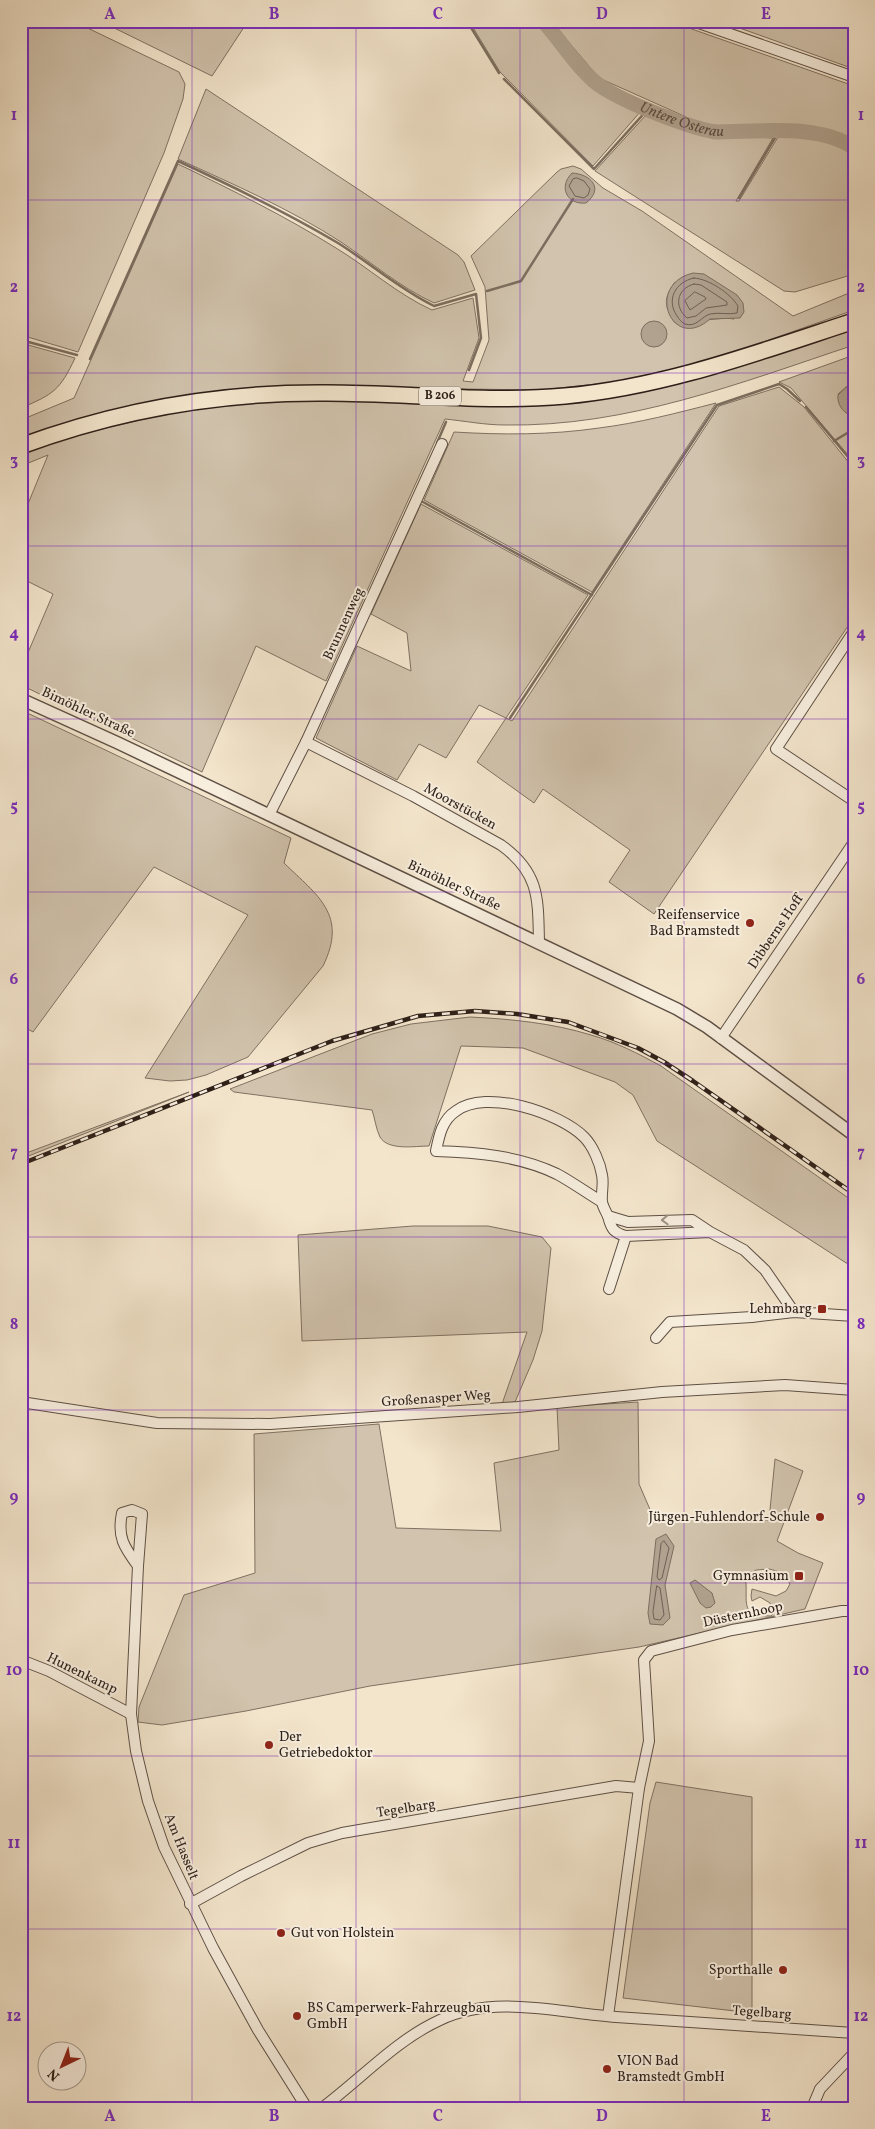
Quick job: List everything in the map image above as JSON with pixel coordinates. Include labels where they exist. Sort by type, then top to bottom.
[{"type":"main road","name":"B 206","points":[[21,446],[74,428],[113,418],[152,409],[219,399],[324,393],[515,398],[603,392],[642,385],[698,371],[854,321]]},
{"type":"street","points":[[693,21],[854,77]]},
{"type":"street","name":"Brunnenweg","points":[[269,815],[306,742],[442,444]]},
{"type":"street","points":[[852,638],[776,749],[854,802]]},
{"type":"street","name":"Bimöhler Straße","points":[[21,699],[677,1009],[721,1038],[854,1135]]},
{"type":"street","name":"Moorstücken","points":[[306,742],[421,801],[501,845],[515,855],[527,868],[534,885],[539,943]]},
{"type":"street","name":"Dibberns Hoff","points":[[721,1038],[854,842]]},
{"type":"street","points":[[602,1202],[556,1174],[510,1159],[460,1152],[436,1151],[446,1120],[457,1110],[475,1104],[498,1103],[544,1112],[568,1125],[585,1138],[596,1157],[602,1175],[602,1202],[608,1216],[610,1228],[616,1233],[626,1236],[710,1232]]},
{"type":"street","points":[[608,1216],[628,1222],[692,1220],[744,1250],[765,1270],[794,1312]]},
{"type":"street","points":[[610,1289],[626,1236]]},
{"type":"street","points":[[656,1338],[670,1322],[752,1317],[794,1312],[854,1316]]},
{"type":"street","name":"Großenasper Weg","points":[[21,1402],[157,1423],[270,1424],[518,1406],[672,1392],[786,1385],[854,1390]]},
{"type":"street","name":"Am Hasselt","points":[[138,1566],[126,1550],[119,1526],[122,1513],[132,1510],[142,1514],[131,1714],[136,1751],[148,1801],[164,1847],[190,1904],[256,2027],[307,2108]]},
{"type":"street","name":"Düsternhoop","points":[[639,1788],[649,1740],[644,1660],[652,1652],[732,1630],[842,1611],[854,1611]]},
{"type":"street","name":"Hunenkamp","points":[[21,1660],[49,1672],[131,1714]]},
{"type":"street","name":"Tegelbarg","points":[[190,1904],[308,1843],[342,1833],[616,1786],[639,1788]]},
{"type":"street","points":[[608,2016],[639,1788]]},
{"type":"street","name":"Tegelbarg","points":[[322,2108],[400,2044],[440,2020],[460,2012],[487,2008],[530,2008],[608,2016],[854,2032]]},
{"type":"street","points":[[812,2108],[820,2089],[854,2053]]},
{"type":"shaded area","points":[[21,21],[73,21],[179,72],[185,84],[183,99],[164,153],[78,352],[21,335]]},
{"type":"shaded area","points":[[100,21],[248,21],[212,76]]},
{"type":"shaded area","points":[[469,21],[536,21],[584,81],[604,94],[641,111],[593,166],[500,72]]},
{"type":"shaded area","points":[[551,21],[669,21],[854,86],[854,141],[820,128],[704,125],[599,78]]},
{"type":"shaded area","points":[[720,21],[854,21],[854,69]]},
{"type":"shaded area","points":[[206,89],[458,255],[464,262],[475,290],[434,303],[409,290],[322,230],[261,198],[178,159]]},
{"type":"shaded area","points":[[646,115],[698,134],[773,138],[736,201],[739,201],[778,137],[817,138],[836,142],[854,151],[854,274],[795,292],[784,291],[595,171]]},
{"type":"shaded area","points":[[178,164],[317,236],[395,289],[432,310],[473,298],[479,338],[463,381],[473,382],[489,340],[485,287],[471,256],[557,172],[573,166],[581,169],[603,188],[642,211],[793,316],[854,291],[854,310],[735,352],[662,373],[616,382],[541,390],[309,387],[21,439],[21,420],[74,398]],"holes":[[[675,282],[734,319],[726,318],[675,323],[667,307],[668,293]]]},
{"type":"shaded area","points":[[854,329],[854,345],[726,388],[639,411],[595,419],[550,424],[498,425],[445,419],[326,681],[256,646],[202,772],[21,685],[21,669],[53,594],[21,578],[21,521],[48,455],[21,466],[21,452],[132,422],[169,414],[244,403],[282,400],[354,399],[515,405],[578,402],[613,397],[683,383]]},
{"type":"shaded area","points":[[21,343],[75,358],[65,377],[55,390],[21,408]]},
{"type":"shaded area","points":[[854,355],[854,380],[838,394],[850,415],[854,414],[854,462],[791,388],[779,382]]},
{"type":"shaded area","points":[[779,387],[804,407],[854,469],[854,617],[654,914],[609,882],[630,850],[543,789],[534,803],[477,762],[506,718],[512,721],[719,406]]},
{"type":"shaded area","points":[[716,403],[592,592],[424,500],[454,432],[526,434],[563,432],[643,421]]},
{"type":"shaded area","points":[[421,504],[588,595],[506,718],[479,705],[446,758],[419,744],[397,780],[316,738],[357,646],[411,671],[407,633],[371,614]]},
{"type":"shaded area","points":[[21,710],[291,838],[284,863],[308,886],[326,908],[331,920],[330,948],[323,966],[248,1057],[206,1075],[187,1080],[170,1081],[145,1078],[248,915],[154,867],[33,1032],[21,1025]]},
{"type":"shaded area","points":[[470,1017],[531,1022],[561,1027],[618,1045],[661,1066],[854,1202],[854,1268],[657,1141],[633,1095],[615,1082],[523,1048],[461,1046],[429,1146],[402,1147],[384,1141],[380,1137],[372,1110],[234,1092],[230,1089],[372,1034],[411,1024]]},
{"type":"shaded area","points":[[189,1092],[21,1159],[21,1155]]},
{"type":"shaded area","points":[[413,1226],[488,1226],[542,1237],[551,1248],[542,1331],[533,1360],[515,1402],[502,1404],[527,1332],[302,1341],[298,1235]]},
{"type":"shaded area","points":[[638,1402],[639,1484],[652,1514],[769,1520],[775,1459],[803,1471],[777,1541],[798,1553],[823,1563],[805,1609],[639,1647],[370,1686],[246,1711],[162,1725],[138,1722],[139,1707],[184,1595],[255,1573],[254,1434],[379,1424],[396,1528],[501,1531],[494,1463],[559,1450],[557,1407]],"holes":[[[769,1569],[779,1572],[790,1584],[786,1591],[776,1596],[752,1589],[752,1601],[760,1597],[770,1603],[774,1613],[771,1616],[755,1614],[750,1611],[746,1603],[746,1583],[743,1579],[756,1570]]]},
{"type":"shaded area","points":[[656,1782],[752,1797],[752,2013],[623,1998],[650,1803]]},
{"type":"water","points":[[572,173],[589,179],[595,187],[592,197],[586,203],[574,201],[567,194],[566,184]]},
{"type":"water","points":[[693,273],[704,274],[737,295],[743,303],[744,312],[740,318],[710,319],[696,327],[684,328],[675,323],[669,313],[667,302],[670,290],[678,280]]},
{"type":"water","points":[[654,321],[663,325],[667,334],[663,343],[654,347],[645,343],[641,334],[645,325]]},
{"type":"water","points":[[854,380],[854,414],[850,415],[841,407],[838,395]]},
{"type":"water","points":[[666,1534],[674,1546],[665,1585],[670,1618],[663,1625],[650,1624],[648,1613],[656,1539]]},
{"type":"water","points":[[695,1580],[712,1593],[715,1603],[711,1607],[706,1608],[700,1603],[690,1583]]},
{"type":"waterway","points":[[467,21],[499,73]]},
{"type":"waterway","name":"Untere Osterau","points":[[543,21],[581,68],[595,82],[619,97],[653,112],[688,125],[715,132],[768,130],[805,132],[840,140],[854,148]]},
{"type":"waterway","points":[[504,79],[594,169],[648,109]]},
{"type":"waterway","points":[[739,198],[779,131]]},
{"type":"waterway","points":[[90,359],[178,161],[259,200],[338,243],[409,292],[434,306],[476,294],[481,338],[469,370]]},
{"type":"waterway","points":[[487,291],[521,281],[573,199]]},
{"type":"waterway","points":[[21,340],[77,355]]},
{"type":"waterway","points":[[510,718],[717,405],[779,384],[800,401]]},
{"type":"waterway","points":[[806,407],[854,464]]},
{"type":"waterway","points":[[437,443],[446,422]]},
{"type":"waterway","points":[[834,441],[854,429]]},
{"type":"waterway","points":[[423,502],[592,595]]},
{"type":"railway","points":[[21,1164],[332,1041],[418,1016],[475,1011],[517,1014],[568,1022],[638,1048],[693,1081],[854,1194]]},
{"type":"place","name":"Reifenservice Bad Bramstedt","points":[[750,923]]},
{"type":"place","name":"Lehmbarg","points":[[822,1309]]},
{"type":"place","name":"Jürgen-Fuhlendorf-Schule","points":[[820,1517]]},
{"type":"place","name":"Gymnasium","points":[[799,1576]]},
{"type":"place","name":"Der Getriebedoktor","points":[[269,1745]]},
{"type":"place","name":"Gut von Holstein","points":[[281,1933]]},
{"type":"place","name":"Sporthalle","points":[[783,1970]]},
{"type":"place","name":"BS Camperwerk-Fahrzeugbau GmbH","points":[[297,2016]]},
{"type":"place","name":"VION Bad Bramstedt GmbH","points":[[607,2069]]}]
